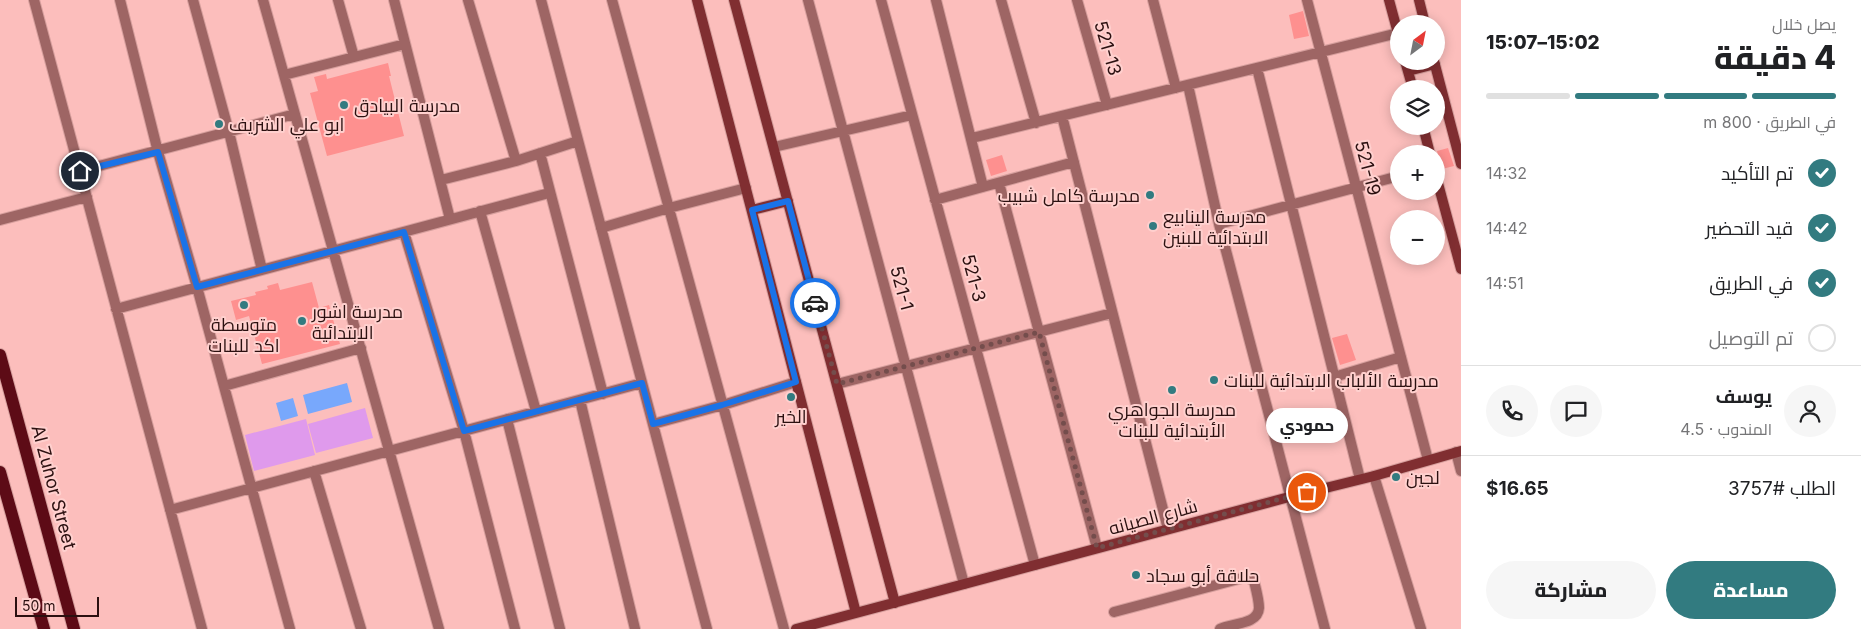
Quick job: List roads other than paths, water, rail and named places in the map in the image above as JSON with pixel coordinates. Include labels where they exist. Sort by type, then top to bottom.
[{"type":"main road","name":"Al Zuhor Street","points":[[0,354],[74,629]]},
{"type":"main road","points":[[0,472],[44,629]]},
{"type":"street","points":[[34,0],[202,629]]},
{"type":"street","points":[[120,0],[158,152],[197,287],[290,629]]},
{"type":"street","points":[[192,0],[229,132],[262,270]]},
{"type":"street","points":[[263,0],[439,629]]},
{"type":"street","points":[[338,0],[354,57]]},
{"type":"street","points":[[394,0],[450,219]]},
{"type":"street","points":[[468,0],[516,161]]},
{"type":"street","points":[[541,0],[707,629]]},
{"type":"street","points":[[612,0],[784,629]]},
{"type":"street","points":[[697,0],[856,613]]},
{"type":"street","points":[[734,0],[895,603]]},
{"type":"street","name":"521-1","points":[[808,0],[964,584]]},
{"type":"street","name":"521-3","points":[[881,0],[1035,565]]},
{"type":"street","points":[[936,0],[983,187]]},
{"type":"street","points":[[1001,0],[1036,122]]},
{"type":"street","name":"521-13","points":[[1077,0],[1107,105]]},
{"type":"street","points":[[1153,0],[1176,88]]},
{"type":"street","name":"521-19","points":[[1307,0],[1428,460]]},
{"type":"street","points":[[1389,0],[1393,15]]},
{"type":"street","points":[[1419,0],[1423,15]]},
{"type":"street","points":[[972,138],[1390,37]]},
{"type":"street","points":[[284,75],[405,44]]},
{"type":"street","points":[[1257,68],[1360,480]]},
{"type":"street","points":[[1437,70],[1461,164]]},
{"type":"street","points":[[1188,85],[1219,224],[1325,629]]},
{"type":"street","points":[[80,171],[158,152],[295,114]]},
{"type":"street","points":[[774,147],[912,115]]},
{"type":"street","points":[[1062,116],[1168,530]]},
{"type":"street","points":[[441,180],[516,161],[578,141]]},
{"type":"street","points":[[540,153],[602,394]]},
{"type":"street","points":[[936,200],[1074,162]]},
{"type":"street","points":[[1219,224],[1390,178]]},
{"type":"street","points":[[999,183],[1097,548]]},
{"type":"street","points":[[601,228],[746,188]]},
{"type":"street","points":[[116,309],[549,193]]},
{"type":"street","points":[[0,220],[87,197]]},
{"type":"street","points":[[1442,200],[1461,269]]},
{"type":"street","points":[[752,210],[788,201]]},
{"type":"street","points":[[480,211],[536,411]]},
{"type":"street","points":[[404,232],[464,431],[515,629]]},
{"type":"street","points":[[837,384],[1112,313]]},
{"type":"street","points":[[224,386],[361,348]]},
{"type":"street","points":[[1334,377],[1401,357]]},
{"type":"street","points":[[653,424],[796,382]]},
{"type":"street","points":[[170,510],[642,383]]},
{"type":"street","points":[[580,400],[635,629]]},
{"type":"street","points":[[507,419],[560,629]]},
{"type":"street","points":[[1458,452],[1461,471]]},
{"type":"street","name":"شارع الصيانه","points":[[796,629],[1360,480],[1458,452]]},
{"type":"street","points":[[314,471],[361,629]]},
{"type":"street","points":[[1374,476],[1421,629]]},
{"type":"street","points":[[1114,612],[1246,577],[1252,579],[1259,608],[1256,616],[1250,620],[1220,629]]},
{"type":"water","points":[[347,383],[352,402],[308,414],[303,395]]},
{"type":"water","points":[[293,398],[298,416],[281,421],[276,403]]},
{"type":"place","name":"مدرسة البيادق","points":[[344,105]]},
{"type":"place","name":"ابو علي الشريف","points":[[219,124]]},
{"type":"place","name":"مدرسة كامل شبيب","points":[[1150,195]]},
{"type":"place","name":"مدرسة الينابيع الابتدائية للبنين","points":[[1153,226]]},
{"type":"place","name":"متوسطة اكد للبنات","points":[[244,305]]},
{"type":"place","name":"مدرسة اشور الابتدائية","points":[[302,321]]},
{"type":"place","name":"مدرسة الألباب الابتدائية للبنات","points":[[1214,380]]},
{"type":"place","name":"مدرسة الجواهري الأبتدائية للبنات","points":[[1172,390]]},
{"type":"place","name":"الخير","points":[[791,397]]},
{"type":"place","name":"لجين","points":[[1396,477]]},
{"type":"place","name":"حمودي","points":[[1307,492]]},
{"type":"place","name":"حلاقة أبو سجاد","points":[[1136,575]]}]
